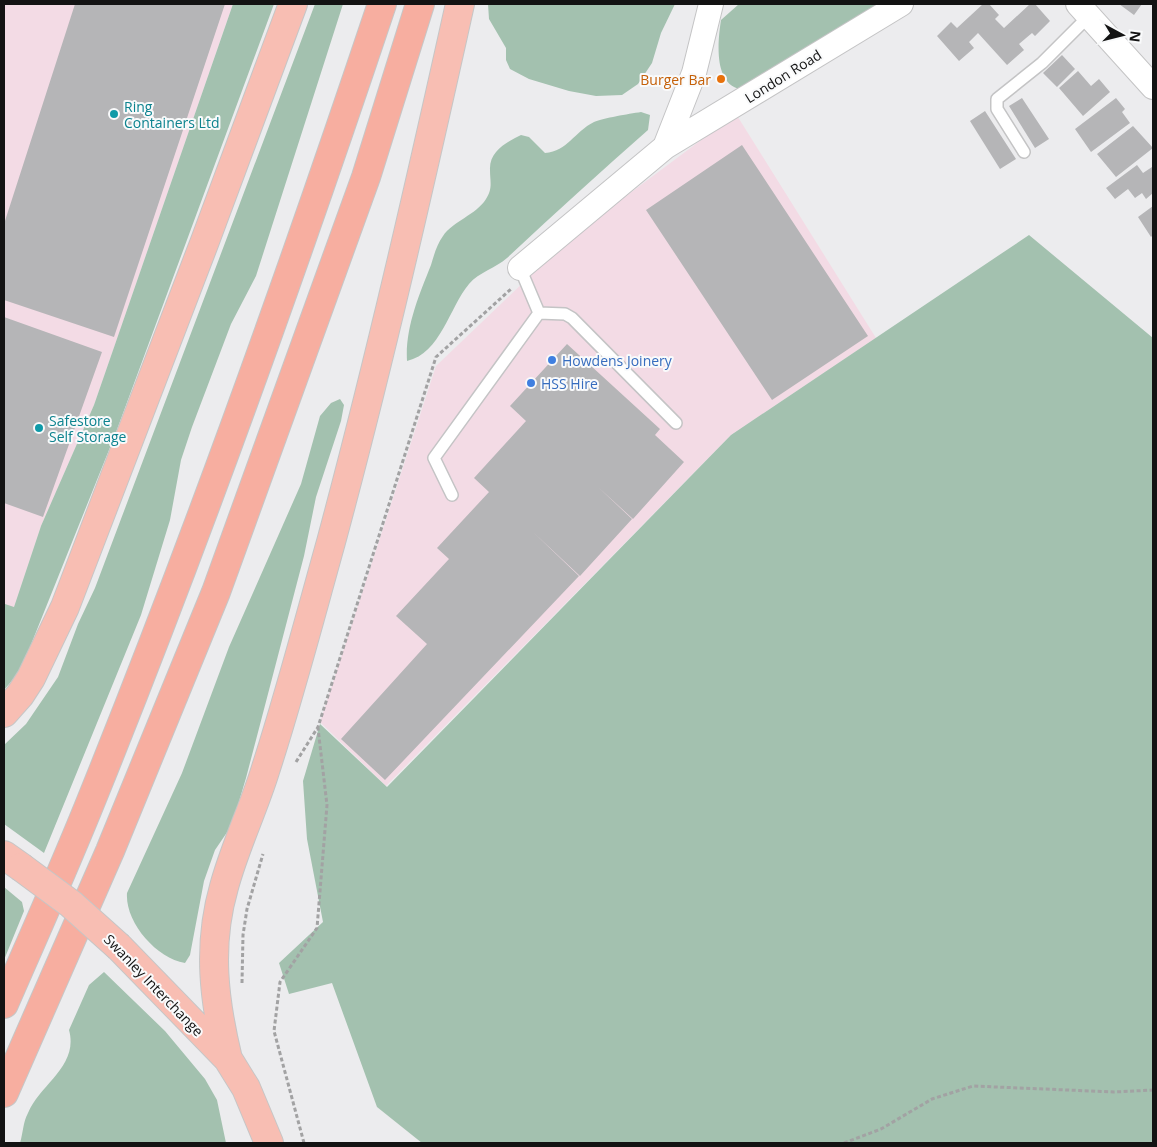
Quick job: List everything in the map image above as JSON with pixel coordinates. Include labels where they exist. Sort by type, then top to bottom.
[{"type":"highway","points":[[4,713],[20,695],[31,678],[65,607],[202,250],[293,4]]},
{"type":"highway","points":[[4,1004],[92,799],[182,572],[323,181],[382,4]]},
{"type":"highway","points":[[4,1093],[110,851],[216,592],[366,177],[420,4]]},
{"type":"highway","points":[[228,1059],[214,987],[214,945],[224,886],[266,768],[331,540],[415,204],[460,4]]},
{"type":"highway","name":"Swanley Interchange","points":[[12,861],[71,904],[119,947],[228,1059],[246,1088],[269,1143]]},
{"type":"street","name":"London Road","points":[[665,147],[694,73],[711,4]]},
{"type":"street","name":"London Road","points":[[520,268],[665,147],[900,4]]},
{"type":"street","points":[[1083,10],[1153,87]]},
{"type":"lane","points":[[1024,152],[997,109],[997,99],[1042,63],[1083,10]]},
{"type":"lane","points":[[520,268],[539,313]]},
{"type":"lane","points":[[539,313],[566,314],[572,318],[676,423]]},
{"type":"lane","points":[[452,495],[434,458],[539,313]]},
{"type":"path","points":[[293,766],[318,727],[436,357],[516,284],[520,268]]},
{"type":"path","points":[[304,1143],[274,1031],[280,982],[317,928],[327,806],[318,727]]},
{"type":"path","points":[[214,987],[242,984],[243,935],[247,909],[264,852]]},
{"type":"path","points":[[844,1143],[881,1129],[932,1099],[973,1086],[1114,1092],[1153,1090]]},
{"type":"shaded area","name":"Ring Containers Ltd","points":[[4,4],[233,4],[94,405],[41,526],[14,607],[4,607]]},
{"type":"shaded area","points":[[736,114],[876,338],[731,435],[386,786],[320,722],[436,366],[528,278],[602,214]]},
{"type":"green space","points":[[233,4],[274,4],[115,435],[30,647],[16,676],[4,690],[5,604],[14,607],[41,526],[94,405]]},
{"type":"green space","points":[[315,4],[343,4],[256,276],[231,324],[181,460],[170,520],[141,615],[44,853],[4,824],[4,745],[26,724],[58,677],[78,624],[95,588]]},
{"type":"green space","points":[[488,4],[675,4],[661,33],[652,63],[638,84],[622,95],[596,96],[569,91],[529,79],[510,69],[506,60],[506,48],[489,19]]},
{"type":"green space","points":[[739,4],[884,4],[740,89],[731,85],[725,78],[719,60],[721,20]]},
{"type":"green space","points":[[641,112],[650,115],[648,130],[507,258],[473,280],[462,294],[443,328],[428,349],[419,356],[407,361],[408,336],[414,312],[437,246],[447,231],[482,205],[486,199],[490,188],[490,163],[496,152],[505,144],[521,135],[529,137],[545,153],[553,152],[560,149],[594,122]]},
{"type":"green space","points":[[1029,235],[1153,338],[1153,1143],[422,1143],[377,1107],[332,983],[289,994],[279,963],[323,922],[307,839],[303,781],[320,724],[387,787],[731,435]]},
{"type":"green space","points":[[340,399],[344,405],[341,421],[316,497],[304,556],[246,778],[232,825],[215,850],[204,881],[190,955],[185,963],[174,960],[163,954],[144,937],[131,915],[127,893],[182,773],[229,647],[301,484],[320,416],[331,403]]},
{"type":"green space","points":[[4,887],[22,902],[24,911],[4,960]]},
{"type":"green space","points":[[104,972],[165,1031],[205,1079],[217,1100],[226,1143],[20,1143],[28,1113],[64,1064],[71,1043],[69,1030],[89,985]]},
{"type":"building","name":"Ring Containers Ltd","points":[[75,4],[225,4],[114,337],[4,300],[4,224]]},
{"type":"building","points":[[983,4],[989,4],[999,15],[995,19],[1004,28],[1030,4],[1035,4],[1050,21],[1035,36],[1032,33],[1019,44],[1024,50],[1007,65],[978,33],[969,42],[974,48],[959,61],[937,36],[951,22],[957,28]]},
{"type":"building","points":[[1119,4],[1142,4],[1134,15]]},
{"type":"building","points":[[1062,55],[1075,69],[1057,87],[1043,73]]},
{"type":"building","points":[[1078,71],[1091,86],[1099,79],[1110,92],[1083,116],[1059,88]]},
{"type":"building","points":[[1022,98],[1049,139],[1035,148],[1009,106]]},
{"type":"building","points":[[1116,98],[1125,109],[1122,112],[1130,123],[1091,152],[1075,129]]},
{"type":"building","points":[[985,111],[1016,159],[1000,169],[970,121]]},
{"type":"building","points":[[1133,126],[1153,148],[1116,177],[1097,154]]},
{"type":"building","points":[[742,145],[868,336],[772,400],[646,210]]},
{"type":"building","points":[[1137,165],[1143,173],[1152,167],[1153,193],[1146,199],[1142,193],[1135,198],[1128,189],[1115,199],[1106,188]]},
{"type":"building","points":[[1153,206],[1153,235],[1151,237],[1138,217]]},
{"type":"building","name":"Safestore Self Storage","points":[[4,317],[102,352],[43,517],[4,503]]},
{"type":"building","points":[[567,344],[660,429],[655,435],[684,462],[633,519],[598,487],[632,519],[580,576],[533,532],[579,576],[385,780],[341,739],[427,644],[396,616],[449,559],[437,548],[489,492],[474,478],[526,421],[510,406]]},
{"type":"place","name":"Burger Bar","points":[[721,79]]},
{"type":"place","name":"Ring Containers Ltd","points":[[114,114]]},
{"type":"place","name":"Howdens Joinery","points":[[552,360]]},
{"type":"place","name":"HSS Hire","points":[[531,383]]},
{"type":"place","name":"Safestore Self Storage","points":[[39,428]]}]
